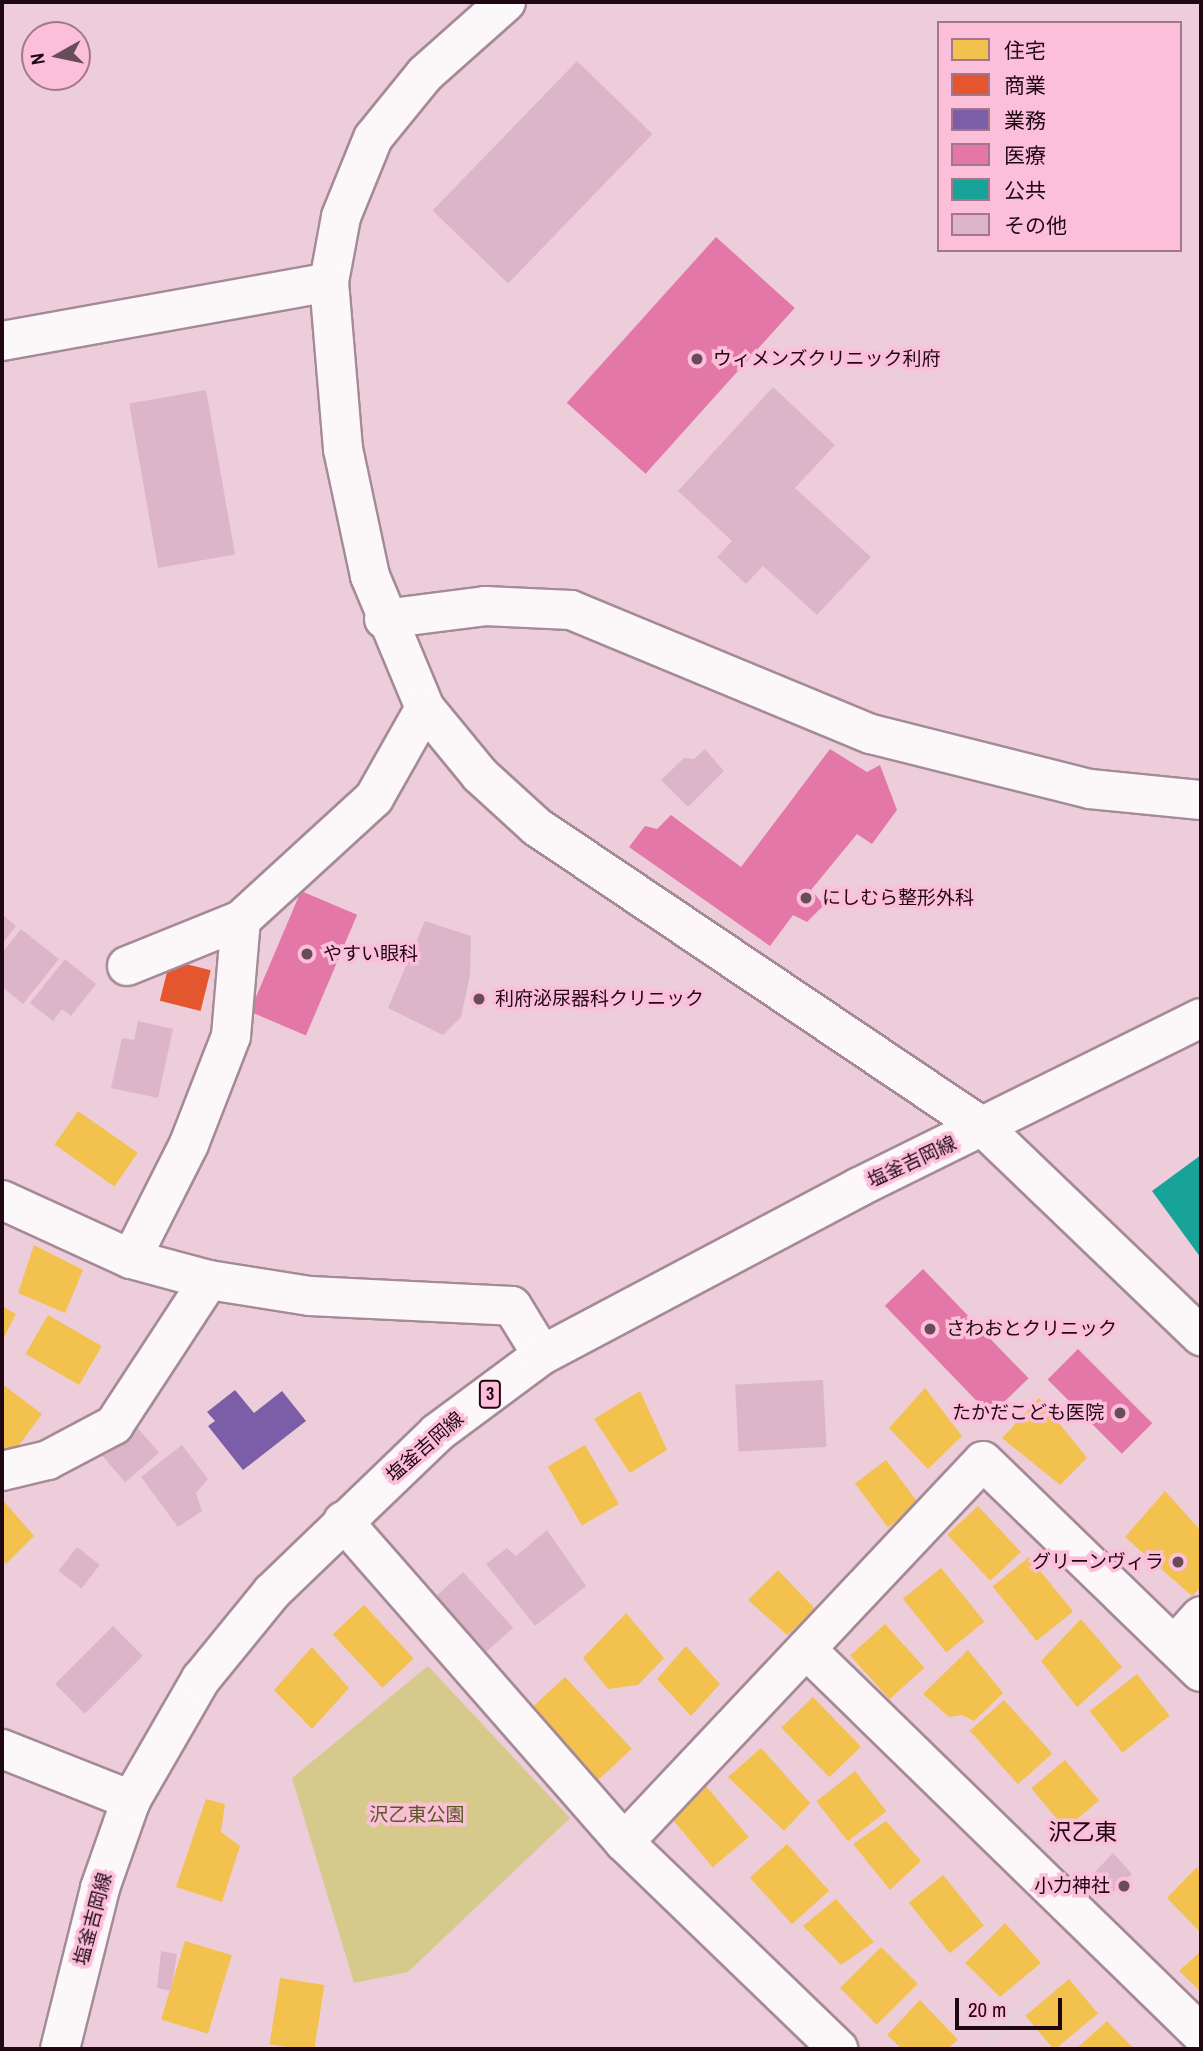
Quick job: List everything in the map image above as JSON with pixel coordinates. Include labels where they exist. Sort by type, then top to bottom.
[{"type":"street","points":[[506,2],[425,74],[373,138],[341,217],[329,282],[343,449],[370,576],[384,618],[425,708],[480,775],[537,827],[984,1128],[1201,1336]]},
{"type":"street","points":[[2,341],[329,282]]},
{"type":"street","points":[[384,618],[485,606],[571,610],[872,734],[1090,789],[1201,800]]},
{"type":"street","points":[[127,966],[241,920],[373,798],[425,708]]},
{"type":"street","points":[[131,1259],[190,1144],[231,1036],[241,920]]},
{"type":"street","name":"塩釜吉岡線","points":[[61,2049],[100,1888],[131,1800],[201,1679],[272,1592],[436,1433],[542,1355],[859,1187],[984,1128],[1201,1018]]},
{"type":"street","points":[[2,1200],[131,1259],[209,1280],[310,1296],[512,1306],[542,1355]]},
{"type":"street","points":[[2,1471],[48,1460],[114,1425],[209,1280]]},
{"type":"street","points":[[624,1842],[983,1461],[1201,1672]]},
{"type":"street","points":[[343,1521],[624,1842],[838,2049]]},
{"type":"street","points":[[1174,1646],[1201,1616]]},
{"type":"street","points":[[806,1649],[1201,2034]]},
{"type":"street","points":[[2,1749],[131,1800]]},
{"type":"path","points":[[979,2049],[1099,1936]]},
{"type":"green space","name":"沢乙東公園","points":[[428,1666],[570,1818],[408,1972],[354,1983],[292,1778]]},
{"type":"building: 住宅","points":[[78,1111],[138,1153],[114,1186],[54,1145]]},
{"type":"building: 住宅","points":[[34,1245],[83,1270],[65,1313],[18,1293]]},
{"type":"building: 住宅","points":[[2,1306],[16,1314],[2,1341]]},
{"type":"building: 住宅","points":[[48,1315],[102,1346],[79,1385],[26,1354]]},
{"type":"building: 住宅","points":[[2,1384],[42,1414],[11,1456],[2,1450]]},
{"type":"building: 住宅","points":[[925,1388],[962,1436],[928,1469],[889,1428]]},
{"type":"building: 住宅","points":[[640,1391],[667,1450],[630,1473],[594,1419]]},
{"type":"building: 住宅","points":[[1039,1398],[1087,1458],[1060,1485],[1002,1438]]},
{"type":"building: 住宅","points":[[585,1445],[619,1504],[582,1525],[548,1466]]},
{"type":"building: 住宅","points":[[886,1460],[919,1504],[888,1527],[855,1483]]},
{"type":"building: 住宅","name":"グリーンヴィラ","points":[[1165,1491],[1201,1531],[1201,1587],[1192,1596],[1125,1537]]},
{"type":"building: 住宅","points":[[2,1499],[34,1536],[6,1564],[2,1559]]},
{"type":"building: 住宅","points":[[978,1506],[1021,1552],[990,1581],[947,1535]]},
{"type":"building: 住宅","points":[[1029,1557],[1073,1611],[1037,1641],[992,1587]]},
{"type":"building: 住宅","points":[[941,1568],[984,1622],[946,1652],[903,1599]]},
{"type":"building: 住宅","points":[[778,1570],[816,1610],[787,1635],[748,1600]]},
{"type":"building: 住宅","points":[[364,1605],[414,1658],[382,1688],[333,1634]]},
{"type":"building: 住宅","points":[[626,1613],[664,1658],[638,1685],[608,1689],[583,1658]]},
{"type":"building: 住宅","points":[[1081,1619],[1122,1667],[1077,1707],[1041,1661]]},
{"type":"building: 住宅","points":[[885,1624],[924,1668],[890,1699],[850,1655]]},
{"type":"building: 住宅","points":[[686,1646],[720,1684],[691,1716],[657,1679]]},
{"type":"building: 住宅","points":[[312,1647],[349,1688],[312,1729],[274,1690]]},
{"type":"building: 住宅","points":[[968,1650],[1003,1693],[974,1721],[962,1715],[949,1717],[923,1694]]},
{"type":"building: 住宅","points":[[1137,1674],[1170,1716],[1122,1753],[1090,1711]]},
{"type":"building: 住宅","points":[[565,1677],[632,1749],[595,1783],[528,1711]]},
{"type":"building: 住宅","points":[[813,1697],[861,1747],[829,1777],[781,1728]]},
{"type":"building: 住宅","points":[[1004,1700],[1052,1754],[1018,1784],[970,1731]]},
{"type":"building: 住宅","points":[[761,1748],[810,1803],[784,1831],[728,1777]]},
{"type":"building: 住宅","points":[[1065,1760],[1099,1801],[1065,1829],[1031,1788]]},
{"type":"building: 住宅","points":[[855,1771],[886,1811],[848,1841],[816,1801]]},
{"type":"building: 住宅","points":[[705,1785],[749,1837],[713,1867],[669,1815]]},
{"type":"building: 住宅","points":[[206,1799],[225,1804],[221,1832],[240,1846],[222,1902],[176,1887]]},
{"type":"building: 住宅","points":[[886,1821],[921,1861],[890,1890],[853,1844]]},
{"type":"building: 住宅","points":[[787,1844],[829,1891],[792,1924],[750,1877]]},
{"type":"building: 住宅","points":[[1197,1867],[1201,1874],[1201,1933],[1167,1898]]},
{"type":"building: 住宅","points":[[943,1875],[984,1926],[950,1953],[909,1903]]},
{"type":"building: 住宅","points":[[836,1899],[874,1942],[841,1965],[803,1926]]},
{"type":"building: 住宅","points":[[1005,1923],[1041,1963],[1000,1997],[965,1963]]},
{"type":"building: 住宅","points":[[185,1941],[232,1955],[208,2034],[161,2019]]},
{"type":"building: 住宅","points":[[881,1947],[918,1984],[877,2025],[840,1988]]},
{"type":"building: 住宅","points":[[1201,1951],[1201,1992],[1179,1971]]},
{"type":"building: 住宅","points":[[280,1978],[324,1985],[314,2049],[270,2044]]},
{"type":"building: 住宅","points":[[1069,1979],[1098,2013],[1056,2049],[1025,2016]]},
{"type":"building: 住宅","points":[[920,2000],[958,2040],[947,2049],[902,2049],[887,2035]]},
{"type":"building: 住宅","points":[[1107,2021],[1134,2049],[1076,2049]]},
{"type":"building: 商業","points":[[170,960],[211,970],[201,1011],[160,1001]]},
{"type":"building: 業務","points":[[235,1390],[254,1413],[282,1391],[306,1421],[243,1470],[208,1426],[215,1421],[207,1412]]},
{"type":"building: 医療","points":[[716,237],[795,308],[646,474],[567,403]]},
{"type":"building: 医療","points":[[830,749],[867,772],[880,765],[897,810],[872,844],[857,834],[811,890],[824,905],[807,922],[793,915],[770,946],[629,847],[645,826],[657,829],[671,815],[741,867]]},
{"type":"building: 医療","points":[[301,891],[357,915],[306,1035],[250,1012]]},
{"type":"building: 医療","points":[[923,1269],[1029,1378],[990,1415],[885,1306]]},
{"type":"building: 医療","points":[[1078,1349],[1152,1423],[1122,1454],[1048,1379]]},
{"type":"building: 公共","points":[[1201,1155],[1201,1258],[1152,1191]]},
{"type":"building: その他","points":[[577,61],[653,134],[508,284],[433,211]]},
{"type":"building: その他","points":[[773,387],[835,445],[795,488],[871,557],[817,615],[763,566],[746,584],[717,557],[732,541],[678,491]]},
{"type":"building: その他","points":[[206,390],[235,554],[158,568],[129,404]]},
{"type":"building: その他","points":[[705,749],[724,771],[688,807],[661,780],[684,758],[694,759]]},
{"type":"building: その他","points":[[2,914],[16,926],[2,944]]},
{"type":"building: その他","points":[[425,921],[471,936],[470,975],[461,1017],[443,1035],[388,1008]]},
{"type":"building: その他","points":[[21,929],[59,959],[23,1004],[2,987],[2,953]]},
{"type":"building: その他","points":[[65,959],[96,984],[71,1016],[62,1009],[53,1021],[30,1003]]},
{"type":"building: その他","points":[[138,1021],[173,1029],[158,1098],[111,1088],[122,1038],[134,1040]]},
{"type":"building: その他","points":[[823,1380],[827,1447],[739,1452],[735,1385]]},
{"type":"building: その他","points":[[129,1418],[159,1453],[125,1482],[95,1448]]},
{"type":"building: その他","points":[[182,1445],[208,1479],[196,1493],[202,1511],[178,1527],[141,1477]]},
{"type":"building: その他","points":[[547,1530],[586,1586],[535,1626],[486,1564],[507,1548],[516,1556]]},
{"type":"building: その他","points":[[77,1547],[100,1565],[81,1588],[59,1571]]},
{"type":"building: その他","points":[[463,1572],[513,1628],[480,1658],[430,1602]]},
{"type":"building: その他","points":[[113,1626],[143,1656],[85,1714],[55,1684]]},
{"type":"building: その他","points":[[1113,1853],[1132,1874],[1109,1896],[1092,1875]]},
{"type":"building: その他","points":[[161,1951],[177,1954],[171,1991],[157,1988]]},
{"type":"place","name":"ウィメンズクリニック利府","points":[[697,359]]},
{"type":"place","name":"にしむら整形外科","points":[[806,898]]},
{"type":"place","name":"やすい眼科","points":[[307,954]]},
{"type":"place","name":"利府泌尿器科クリニック","points":[[479,999]]},
{"type":"place","name":"さわおとクリニック","points":[[930,1329]]},
{"type":"place","name":"たかだこども医院","points":[[1120,1413]]},
{"type":"place","name":"グリーンヴィラ","points":[[1178,1562]]},
{"type":"place","name":"小力神社","points":[[1124,1886]]},
{"type":"district","name":"沢乙東","points":[[1083,1832]]}]
